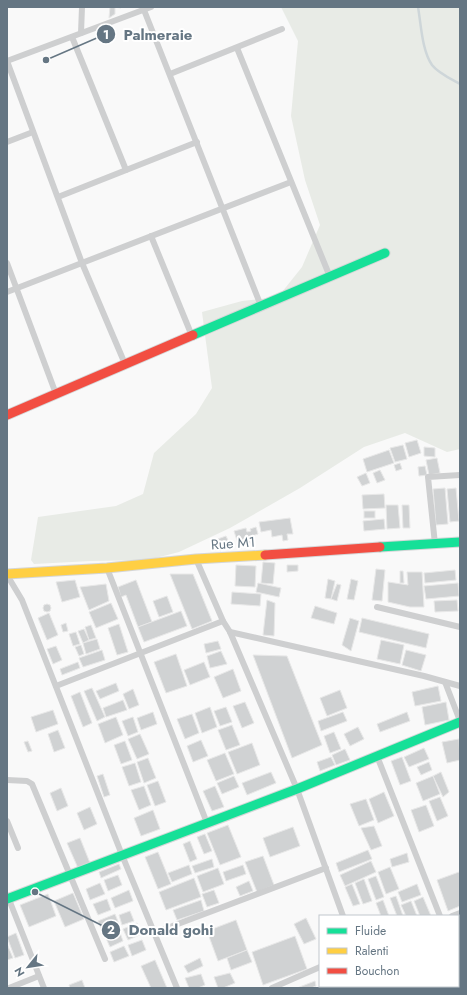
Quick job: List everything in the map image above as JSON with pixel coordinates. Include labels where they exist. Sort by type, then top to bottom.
[{"type":"street","points":[[82,7],[82,33]]},
{"type":"street","points":[[125,364],[82,262],[7,61],[151,7]]},
{"type":"street","points":[[144,10],[261,306]]},
{"type":"street","points":[[170,74],[282,29]]},
{"type":"street","points":[[72,37],[126,170]]},
{"type":"street","points":[[237,48],[330,277]]},
{"type":"street","points":[[7,142],[33,132]]},
{"type":"street","points":[[58,197],[197,142]]},
{"type":"street","points":[[7,292],[292,182]]},
{"type":"street","points":[[151,236],[192,336]]},
{"type":"street","points":[[7,415],[385,253]]},
{"type":"street","points":[[7,263],[56,394]]},
{"type":"street","points":[[435,544],[428,477],[460,475]]},
{"type":"street","name":"Rue M1","points":[[7,575],[107,568],[196,559],[460,542]]},
{"type":"street","points":[[196,559],[223,622],[230,632],[297,789],[343,915]]},
{"type":"street","points":[[107,568],[207,823]]},
{"type":"street","points":[[7,575],[22,600],[122,855],[177,988]]},
{"type":"street","points":[[377,606],[460,626]]},
{"type":"street","points":[[56,686],[223,622]]},
{"type":"street","points":[[230,632],[460,686]]},
{"type":"street","points":[[44,988],[7,898],[297,789],[460,721],[445,682]]},
{"type":"street","points":[[376,756],[440,915]]},
{"type":"street","points":[[7,780],[27,780],[32,784],[105,959]]},
{"type":"street","points":[[7,821],[18,848]]},
{"type":"street","points":[[154,933],[326,868]]},
{"type":"street","points":[[272,988],[319,968]]},
{"type":"street","points":[[8,988],[39,976]]},
{"type":"shaded area","points":[[281,7],[460,7],[460,449],[447,452],[405,433],[364,447],[300,488],[230,528],[179,552],[148,560],[34,564],[31,560],[38,517],[116,506],[143,494],[154,453],[196,414],[212,388],[202,312],[242,301],[278,297],[302,267],[320,225],[305,180],[291,116],[298,41]]},
{"type":"building","points":[[110,7],[115,7],[115,14],[109,18]]},
{"type":"building","points":[[417,440],[421,453],[409,457],[405,443]]},
{"type":"building","points":[[403,445],[407,459],[395,462],[390,448]]},
{"type":"building","points":[[424,447],[435,448],[435,457],[424,456]]},
{"type":"building","points":[[389,450],[394,463],[367,472],[363,459]]},
{"type":"building","points":[[437,458],[440,473],[429,475],[426,460]]},
{"type":"building","points":[[400,463],[402,469],[396,471],[394,465]]},
{"type":"building","points":[[425,466],[427,475],[419,476],[418,467]]},
{"type":"building","points":[[380,470],[385,480],[377,483],[373,473]]},
{"type":"building","points":[[366,473],[370,483],[362,486],[357,477]]},
{"type":"building","points":[[445,488],[448,524],[436,525],[433,489]]},
{"type":"building","points":[[456,488],[459,521],[450,522],[447,489]]},
{"type":"building","points":[[384,494],[385,508],[363,509],[362,495]]},
{"type":"building","points":[[386,505],[398,505],[400,528],[387,529]]},
{"type":"building","points":[[402,505],[409,505],[410,528],[403,528]]},
{"type":"building","points":[[364,511],[375,511],[375,518],[364,518]]},
{"type":"building","points":[[290,518],[293,534],[287,534],[288,540],[283,541],[282,535],[272,537],[271,530],[261,532],[259,522]]},
{"type":"building","points":[[384,519],[385,529],[364,531],[363,521]]},
{"type":"building","points":[[256,527],[258,534],[249,537],[251,543],[239,547],[234,531],[246,528],[247,532]]},
{"type":"building","points":[[226,536],[231,547],[220,551],[215,540]]},
{"type":"building","points":[[263,562],[275,563],[273,584],[261,583]]},
{"type":"building","points":[[236,565],[256,566],[255,587],[235,586]]},
{"type":"building","points":[[287,565],[298,565],[298,571],[287,572]]},
{"type":"building","points":[[376,569],[385,570],[382,601],[372,600]]},
{"type":"building","points":[[455,570],[456,580],[425,583],[424,573]]},
{"type":"building","points":[[400,571],[403,571],[404,583],[400,583]]},
{"type":"building","points":[[407,572],[422,572],[424,607],[410,607],[388,602],[388,582],[408,585]]},
{"type":"building","points":[[170,574],[193,574],[212,621],[192,629]]},
{"type":"building","points":[[328,579],[335,581],[331,599],[325,598]]},
{"type":"building","points":[[351,579],[358,581],[354,600],[347,599]]},
{"type":"building","points":[[75,580],[80,597],[62,602],[56,582]]},
{"type":"building","points":[[136,580],[152,622],[138,627],[126,595],[121,597],[118,587]]},
{"type":"building","points":[[258,583],[281,588],[279,597],[256,592]]},
{"type":"building","points":[[458,583],[459,596],[426,599],[424,586]]},
{"type":"building","points":[[106,584],[109,601],[89,610],[80,587]]},
{"type":"building","points":[[337,584],[341,585],[337,601],[331,599]]},
{"type":"building","points":[[232,592],[261,594],[260,606],[231,604]]},
{"type":"building","points":[[167,596],[173,612],[159,617],[153,601]]},
{"type":"building","points":[[267,600],[275,603],[274,636],[263,635]]},
{"type":"building","points":[[457,600],[458,611],[435,612],[434,601]]},
{"type":"building","points":[[111,603],[118,619],[96,628],[89,612]]},
{"type":"building","points":[[45,604],[49,604],[51,608],[49,612],[45,612],[43,610],[43,606]]},
{"type":"building","points":[[315,606],[337,613],[334,624],[311,618]]},
{"type":"building","points":[[181,611],[187,626],[144,642],[138,627]]},
{"type":"building","points":[[49,613],[58,635],[47,640],[38,618]]},
{"type":"building","points":[[350,618],[359,621],[351,651],[342,645]]},
{"type":"building","points":[[362,618],[429,634],[426,648],[359,632]]},
{"type":"building","points":[[66,623],[68,631],[63,632],[61,625]]},
{"type":"building","points":[[119,624],[128,652],[117,655],[108,628]]},
{"type":"building","points":[[91,625],[96,638],[89,640],[85,627]]},
{"type":"building","points":[[84,629],[89,640],[83,643],[78,631]]},
{"type":"building","points":[[76,632],[80,644],[73,646],[69,634]]},
{"type":"building","points":[[97,639],[100,649],[86,654],[83,643]]},
{"type":"building","points":[[381,640],[404,645],[400,664],[377,659]]},
{"type":"building","points":[[218,641],[221,649],[206,653],[204,644]]},
{"type":"building","points":[[81,645],[84,654],[79,656],[75,647]]},
{"type":"building","points":[[56,646],[62,660],[53,664],[47,649]]},
{"type":"building","points":[[102,650],[105,660],[83,667],[79,658]]},
{"type":"building","points":[[406,650],[426,655],[421,671],[402,665]]},
{"type":"building","points":[[221,651],[227,664],[210,668],[207,656]]},
{"type":"building","points":[[176,654],[187,686],[166,693],[154,662]]},
{"type":"building","points":[[253,655],[287,656],[322,745],[292,758]]},
{"type":"building","points":[[78,662],[80,668],[62,675],[60,669]]},
{"type":"building","points":[[204,662],[210,677],[190,685],[184,670]]},
{"type":"building","points":[[233,669],[241,691],[223,698],[214,677]]},
{"type":"building","points":[[116,683],[119,691],[100,699],[96,691]]},
{"type":"building","points":[[438,686],[441,701],[415,706],[412,692]]},
{"type":"building","points":[[92,688],[105,717],[97,721],[84,691]]},
{"type":"building","points":[[133,689],[139,705],[129,709],[123,694]]},
{"type":"building","points":[[340,690],[347,708],[327,716],[320,698]]},
{"type":"building","points":[[80,692],[92,723],[83,727],[71,696]]},
{"type":"building","points":[[123,700],[127,710],[106,717],[103,708]]},
{"type":"building","points":[[245,702],[254,723],[242,728],[233,706]]},
{"type":"building","points":[[446,702],[449,720],[425,725],[422,707]]},
{"type":"building","points":[[210,707],[217,727],[202,733],[195,713]]},
{"type":"building","points":[[226,707],[232,722],[220,726],[214,711]]},
{"type":"building","points":[[53,710],[58,724],[36,732],[31,717]]},
{"type":"building","points":[[153,712],[157,724],[141,730],[137,718]]},
{"type":"building","points":[[343,712],[347,721],[321,731],[318,721]]},
{"type":"building","points":[[407,712],[410,721],[380,732],[377,724]]},
{"type":"building","points":[[192,714],[199,733],[185,739],[177,719]]},
{"type":"building","points":[[116,717],[123,735],[105,743],[98,724]]},
{"type":"building","points":[[133,717],[138,732],[128,736],[122,721]]},
{"type":"building","points":[[232,725],[240,745],[226,750],[218,730]]},
{"type":"building","points":[[358,727],[364,739],[350,746],[344,734]]},
{"type":"building","points":[[58,730],[65,748],[54,752],[48,734]]},
{"type":"building","points":[[334,732],[341,749],[330,753],[324,736]]},
{"type":"building","points":[[140,734],[149,754],[137,759],[128,739]]},
{"type":"building","points":[[459,739],[460,760],[447,763],[442,742]]},
{"type":"building","points":[[201,740],[208,756],[193,762],[187,746]]},
{"type":"building","points":[[28,741],[32,751],[28,752],[24,742]]},
{"type":"building","points":[[125,741],[132,760],[121,764],[114,745]]},
{"type":"building","points":[[252,743],[260,765],[237,774],[228,752]]},
{"type":"building","points":[[424,748],[429,759],[409,767],[404,757]]},
{"type":"building","points":[[345,749],[350,760],[336,765],[332,755]]},
{"type":"building","points":[[225,753],[234,774],[216,781],[207,760]]},
{"type":"building","points":[[331,757],[335,765],[320,771],[317,762]]},
{"type":"building","points":[[402,757],[411,781],[400,785],[391,761]]},
{"type":"building","points":[[148,758],[156,778],[144,783],[137,762]]},
{"type":"building","points":[[429,762],[432,770],[421,775],[417,767]]},
{"type":"building","points":[[135,763],[141,782],[129,786],[122,767]]},
{"type":"building","points":[[271,772],[276,783],[247,795],[242,783]]},
{"type":"building","points":[[441,772],[449,792],[443,797],[433,776]]},
{"type":"building","points":[[103,774],[110,795],[104,797],[97,776]]},
{"type":"building","points":[[234,776],[239,787],[222,794],[217,783]]},
{"type":"building","points":[[433,776],[440,794],[423,801],[416,783]]},
{"type":"building","points":[[158,781],[166,802],[155,806],[147,785]]},
{"type":"building","points":[[144,786],[151,805],[139,810],[131,790]]},
{"type":"building","points":[[215,786],[224,807],[212,811],[203,791]]},
{"type":"building","points":[[61,788],[68,806],[57,811],[50,793]]},
{"type":"building","points":[[384,792],[394,816],[378,823],[369,799]]},
{"type":"building","points":[[440,797],[448,816],[437,821],[429,801]]},
{"type":"building","points":[[366,799],[374,820],[359,826],[350,804]]},
{"type":"building","points":[[426,805],[434,826],[419,832],[411,810]]},
{"type":"building","points":[[90,807],[97,824],[84,830],[77,813]]},
{"type":"building","points":[[153,810],[160,829],[141,836],[134,818]]},
{"type":"building","points":[[228,825],[241,857],[220,865],[207,833]]},
{"type":"building","points":[[374,826],[382,846],[371,850],[361,828]]},
{"type":"building","points":[[293,827],[300,846],[270,857],[263,838]]},
{"type":"building","points":[[205,834],[212,851],[204,854],[197,837]]},
{"type":"building","points":[[80,838],[90,863],[78,868],[67,843]]},
{"type":"building","points":[[190,841],[197,859],[190,862],[183,844]]},
{"type":"building","points":[[368,850],[372,859],[339,872],[336,863]]},
{"type":"building","points":[[158,852],[171,884],[158,889],[145,857]]},
{"type":"building","points":[[407,853],[409,862],[392,867],[390,859]]},
{"type":"building","points":[[263,856],[274,885],[257,892],[245,862]]},
{"type":"building","points":[[212,859],[214,867],[195,873],[192,866]]},
{"type":"building","points":[[371,861],[376,872],[345,886],[340,875]]},
{"type":"building","points":[[119,864],[121,869],[101,878],[99,872]]},
{"type":"building","points":[[189,865],[192,874],[172,882],[168,873]]},
{"type":"building","points":[[243,865],[246,874],[226,881],[223,872]]},
{"type":"building","points":[[390,867],[399,889],[386,894],[378,872]]},
{"type":"building","points":[[218,868],[224,884],[203,892],[197,876]]},
{"type":"building","points":[[459,872],[460,906],[448,911],[437,880]]},
{"type":"building","points":[[118,875],[122,885],[108,891],[104,880]]},
{"type":"building","points":[[376,876],[384,897],[376,900],[368,879]]},
{"type":"building","points":[[194,878],[201,897],[166,910],[159,892]]},
{"type":"building","points":[[364,879],[372,901],[363,904],[355,883]]},
{"type":"building","points":[[249,881],[253,891],[240,896],[236,887]]},
{"type":"building","points":[[100,883],[105,894],[90,900],[86,889]]},
{"type":"building","points":[[352,884],[360,904],[353,906],[345,887]]},
{"type":"building","points":[[417,884],[421,895],[402,902],[398,892]]},
{"type":"building","points":[[129,890],[133,901],[115,908],[111,898]]},
{"type":"building","points":[[214,890],[219,903],[207,907],[202,894]]},
{"type":"building","points":[[73,893],[84,919],[65,927],[54,901]]},
{"type":"building","points":[[48,894],[56,916],[29,927],[20,905]]},
{"type":"building","points":[[396,896],[403,915],[397,915],[390,898]]},
{"type":"building","points":[[423,897],[431,915],[420,915],[414,901]]},
{"type":"building","points":[[107,899],[111,910],[98,915],[93,904]]},
{"type":"building","points":[[201,900],[204,911],[177,920],[173,910]]},
{"type":"building","points":[[383,900],[389,915],[381,915],[376,903]]},
{"type":"building","points":[[411,901],[417,915],[406,915],[401,905]]},
{"type":"building","points":[[130,911],[134,921],[122,925],[119,915]]},
{"type":"building","points":[[115,914],[119,924],[102,931],[98,921]]},
{"type":"building","points":[[306,918],[316,939],[304,944],[294,924]]},
{"type":"building","points":[[236,920],[247,950],[218,961],[207,931]]},
{"type":"building","points":[[137,923],[142,934],[128,940],[123,929]]},
{"type":"building","points":[[119,930],[123,941],[110,947],[105,936]]},
{"type":"building","points":[[16,933],[24,955],[15,958],[7,937]]},
{"type":"building","points":[[295,936],[307,969],[263,985],[252,952]]},
{"type":"building","points":[[142,940],[146,950],[132,956],[128,945]]},
{"type":"building","points":[[7,944],[13,958],[7,960]]},
{"type":"building","points":[[124,946],[129,956],[114,962],[110,952]]},
{"type":"building","points":[[247,950],[252,962],[231,970],[227,958]]},
{"type":"building","points":[[200,958],[203,966],[188,973],[184,966]]},
{"type":"building","points":[[155,960],[167,988],[151,988],[141,966]]},
{"type":"building","points":[[459,966],[460,988],[454,988],[459,987]]},
{"type":"building","points":[[230,973],[235,983],[223,988],[218,988],[214,977]]},
{"type":"building","points":[[201,974],[205,985],[198,988],[189,988],[185,978]]},
{"type":"building","points":[[82,980],[85,988],[70,988],[69,985]]},
{"type":"building","points":[[315,981],[316,986],[311,988],[297,988]]},
{"type":"waterway","points":[[418,7],[424,45],[432,65],[445,76],[460,84]]},
{"type":"traffic: fast","points":[[193,335],[385,253]]},
{"type":"traffic: fast","points":[[380,547],[460,542]]},
{"type":"traffic: fast","points":[[7,899],[297,789],[460,722]]},
{"type":"traffic: slow","points":[[7,574],[107,568],[196,559],[265,555]]},
{"type":"traffic: jam","points":[[7,415],[193,335]]},
{"type":"traffic: jam","points":[[265,555],[380,547]]},
{"type":"place","name":"Palmeraie","points":[[46,60]]},
{"type":"place","name":"Donald gohi","points":[[35,892]]}]
